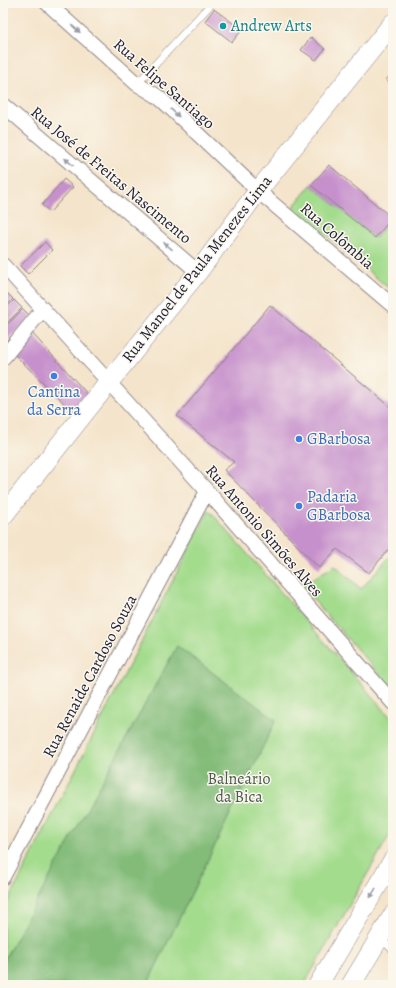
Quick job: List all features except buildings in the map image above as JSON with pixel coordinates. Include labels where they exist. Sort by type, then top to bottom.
[{"type":"street","name":"Rua Felipe Santiago","points":[[47,3],[138,84],[164,102],[258,191]]},
{"type":"street","name":"Rua Manoel de Paula Menezes Lima","points":[[3,516],[198,272],[258,191],[393,22]]},
{"type":"street","name":"Rua José de Freitas Nascimento","points":[[3,105],[198,272]]},
{"type":"street","name":"Rua Colômbia","points":[[258,191],[393,306]]},
{"type":"street","name":"Rua Antonio Simões Alves","points":[[3,265],[207,491],[393,703]]},
{"type":"street","points":[[3,358],[43,309]]},
{"type":"street","name":"Rua Renaide Cardoso Souza","points":[[3,877],[207,491]]},
{"type":"street","points":[[318,985],[393,860]]},
{"type":"street","points":[[350,985],[393,915]]},
{"type":"lane","points":[[138,84],[212,3]]},
{"type":"lane","points":[[379,937],[393,950]]},
{"type":"green space","points":[[311,185],[375,238],[393,217],[393,292],[293,207]]},
{"type":"green space","name":"Balneário da Bica","points":[[209,510],[393,720],[393,829],[304,985],[3,985],[3,911]]},
{"type":"green space","points":[[393,553],[393,690],[301,586],[335,565],[361,589]]},
{"type":"green space","points":[[177,646],[276,720],[147,985],[12,985],[3,979],[3,962]]},
{"type":"place","name":"Andrew Arts","points":[[223,26]]},
{"type":"place","name":"Cantina da Serra","points":[[54,376]]},
{"type":"place","name":"GBarbosa","points":[[299,439]]},
{"type":"place","name":"Padaria GBarbosa","points":[[299,506]]}]
